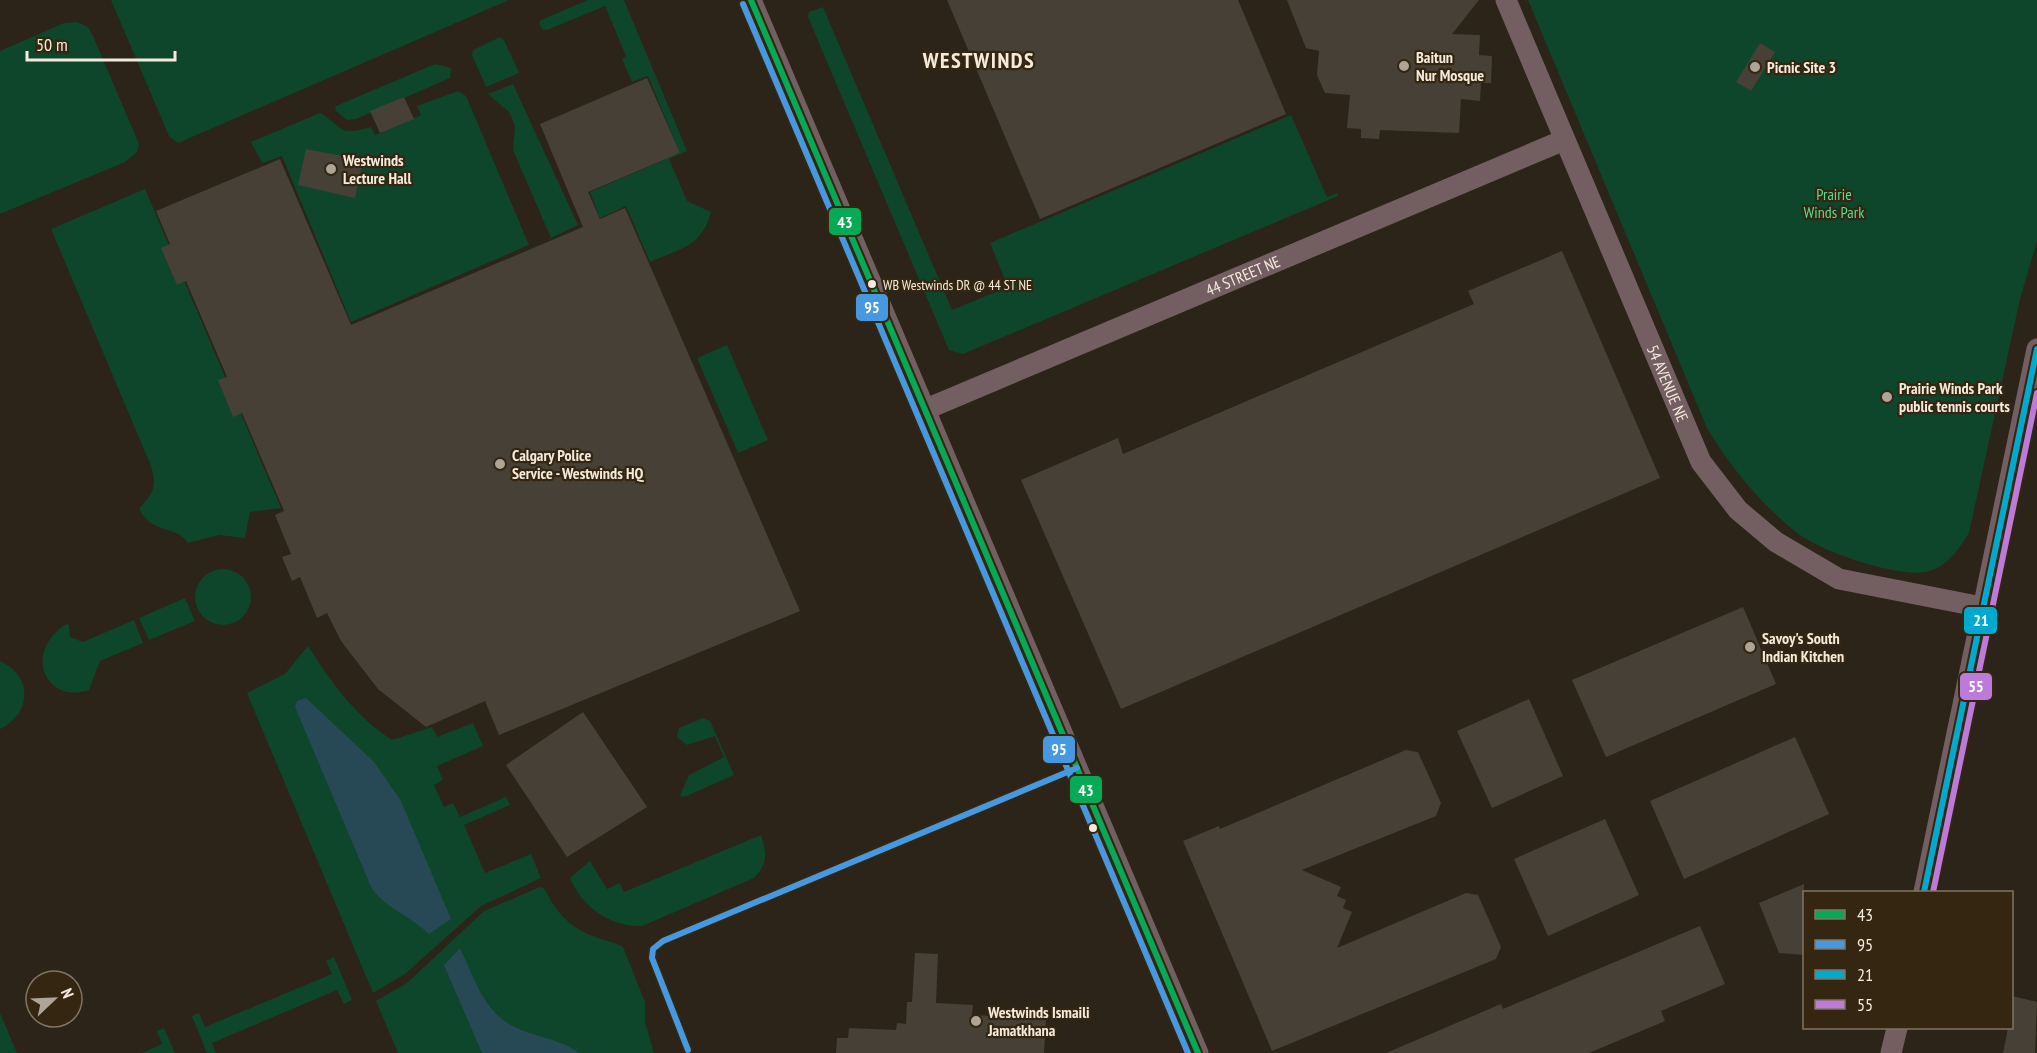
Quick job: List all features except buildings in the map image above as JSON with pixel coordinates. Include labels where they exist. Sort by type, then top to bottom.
[{"type":"street","points":[[751,0],[1198,1053]]},
{"type":"street","name":"54 AVENUE NE","points":[[1506,0],[1563,140],[1701,462],[1738,510],[1776,542],[1839,579],[1982,607]]},
{"type":"street","name":"44 STREET NE","points":[[924,410],[1563,140]]},
{"type":"street","points":[[1924,891],[2037,349]]},
{"type":"street","points":[[1891,1053],[1897,1029]]},
{"type":"green space","points":[[111,0],[509,0],[178,143],[169,136]]},
{"type":"green space","points":[[588,0],[624,0],[687,151],[669,159],[687,201],[711,212],[702,233],[695,240],[680,250],[650,262],[626,206],[600,218],[590,192],[680,153],[648,76],[632,82],[622,59],[626,56],[605,6],[547,30],[542,29],[539,23],[541,20]]},
{"type":"green space","name":"Prairie Winds Park","points":[[1528,0],[2037,0],[2037,241],[2020,299],[1969,533],[1946,562],[1933,570],[1913,573],[1878,567],[1840,555],[1807,540],[1796,532],[1758,497],[1736,471],[1707,428]]},
{"type":"green space","points":[[823,7],[952,310],[1008,287],[990,243],[1291,115],[1327,197],[1337,193],[1338,196],[963,354],[949,350],[808,17],[809,12]]},
{"type":"green space","points":[[77,22],[88,27],[93,36],[139,144],[137,152],[125,162],[0,214],[0,51],[64,23]]},
{"type":"green space","points":[[500,37],[504,40],[519,73],[486,87],[472,55],[473,50]]},
{"type":"green space","points":[[435,64],[451,68],[450,78],[356,119],[347,120],[335,110],[336,106]]},
{"type":"green space","points":[[513,84],[578,225],[551,238],[513,150],[515,126],[509,112],[488,94]]},
{"type":"green space","points":[[458,91],[466,96],[529,245],[351,322],[282,156],[262,163],[251,142],[320,113],[346,131],[371,127],[375,135],[421,115],[417,106]]},
{"type":"green space","points":[[145,189],[281,508],[250,512],[245,538],[219,535],[188,543],[177,533],[156,526],[144,516],[139,508],[153,489],[154,479],[151,466],[51,229]]},
{"type":"green space","points":[[727,345],[768,440],[738,453],[697,358]]},
{"type":"green space","points":[[223,569],[234,571],[243,577],[249,586],[251,597],[249,608],[243,617],[234,623],[223,625],[212,623],[203,617],[197,608],[195,597],[197,586],[203,577],[212,571]]},
{"type":"green space","points":[[185,598],[195,621],[149,640],[139,618]]},
{"type":"green space","points":[[134,620],[143,643],[100,661],[89,690],[74,693],[62,690],[52,684],[45,674],[43,662],[45,649],[52,636],[66,624],[69,625],[70,637],[83,642]]},
{"type":"green space","points":[[308,646],[345,698],[367,721],[392,740],[432,727],[437,737],[473,723],[483,746],[437,766],[443,780],[434,785],[444,807],[453,803],[460,817],[506,797],[510,805],[464,825],[485,873],[531,854],[541,878],[481,906],[405,974],[373,993],[247,693],[285,674]]},
{"type":"green space","points":[[0,661],[11,667],[18,675],[23,685],[24,695],[23,705],[18,714],[0,729]]},
{"type":"green space","points":[[703,718],[710,721],[734,775],[684,797],[680,796],[689,775],[724,757],[715,736],[687,745],[677,737],[679,728]]},
{"type":"green space","points":[[761,835],[765,858],[762,868],[754,878],[642,926],[619,923],[598,913],[582,898],[570,878],[590,861],[607,889],[620,883],[624,892]]},
{"type":"green space","points":[[540,887],[544,888],[553,904],[569,923],[593,936],[623,947],[645,1002],[645,1022],[654,1053],[398,1053],[376,1001],[407,983],[484,911]]},
{"type":"green space","points":[[334,957],[352,1000],[344,1004],[337,990],[212,1043],[216,1053],[207,1053],[192,1016],[199,1013],[205,1027],[332,974],[326,961]]},
{"type":"green space","points":[[0,1013],[17,1053],[0,1053]]},
{"type":"green space","points":[[164,1028],[175,1053],[142,1053],[162,1044],[157,1031]]},
{"type":"water","points":[[306,698],[374,762],[401,801],[451,919],[429,934],[385,902],[372,889],[295,707],[297,701]]},
{"type":"water","points":[[460,948],[484,998],[498,1015],[515,1027],[562,1044],[579,1053],[482,1053],[444,965]]},
{"type":"transit line","name":"43","points":[[751,0],[1198,1053]]},
{"type":"transit line","name":"95","points":[[743,4],[1188,1053]]},
{"type":"transit line","name":"21","points":[[1924,891],[2037,349]]},
{"type":"transit line","name":"55","points":[[1933,891],[2037,393]]},
{"type":"transit line","name":"95","points":[[688,1050],[652,958],[653,949],[663,941],[1077,768]]},
{"type":"place","name":"Baitun Nur Mosque","points":[[1404,66]]},
{"type":"place","name":"Picnic Site 3","points":[[1755,67]]},
{"type":"place","name":"Westwinds Lecture Hall","points":[[331,169]]},
{"type":"place","name":"WB Westwinds DR @ 44 ST NE","points":[[872,284]]},
{"type":"place","name":"Prairie Winds Park public tennis courts","points":[[1887,397]]},
{"type":"place","name":"Calgary Police Service - Westwinds HQ","points":[[500,464]]},
{"type":"place","name":"Savoy's South Indian Kitchen","points":[[1750,647]]},
{"type":"place","name":"Westwinds Ismaili Jamatkhana","points":[[976,1021]]},
{"type":"district","name":"WESTWINDS","points":[[979,60]]}]
